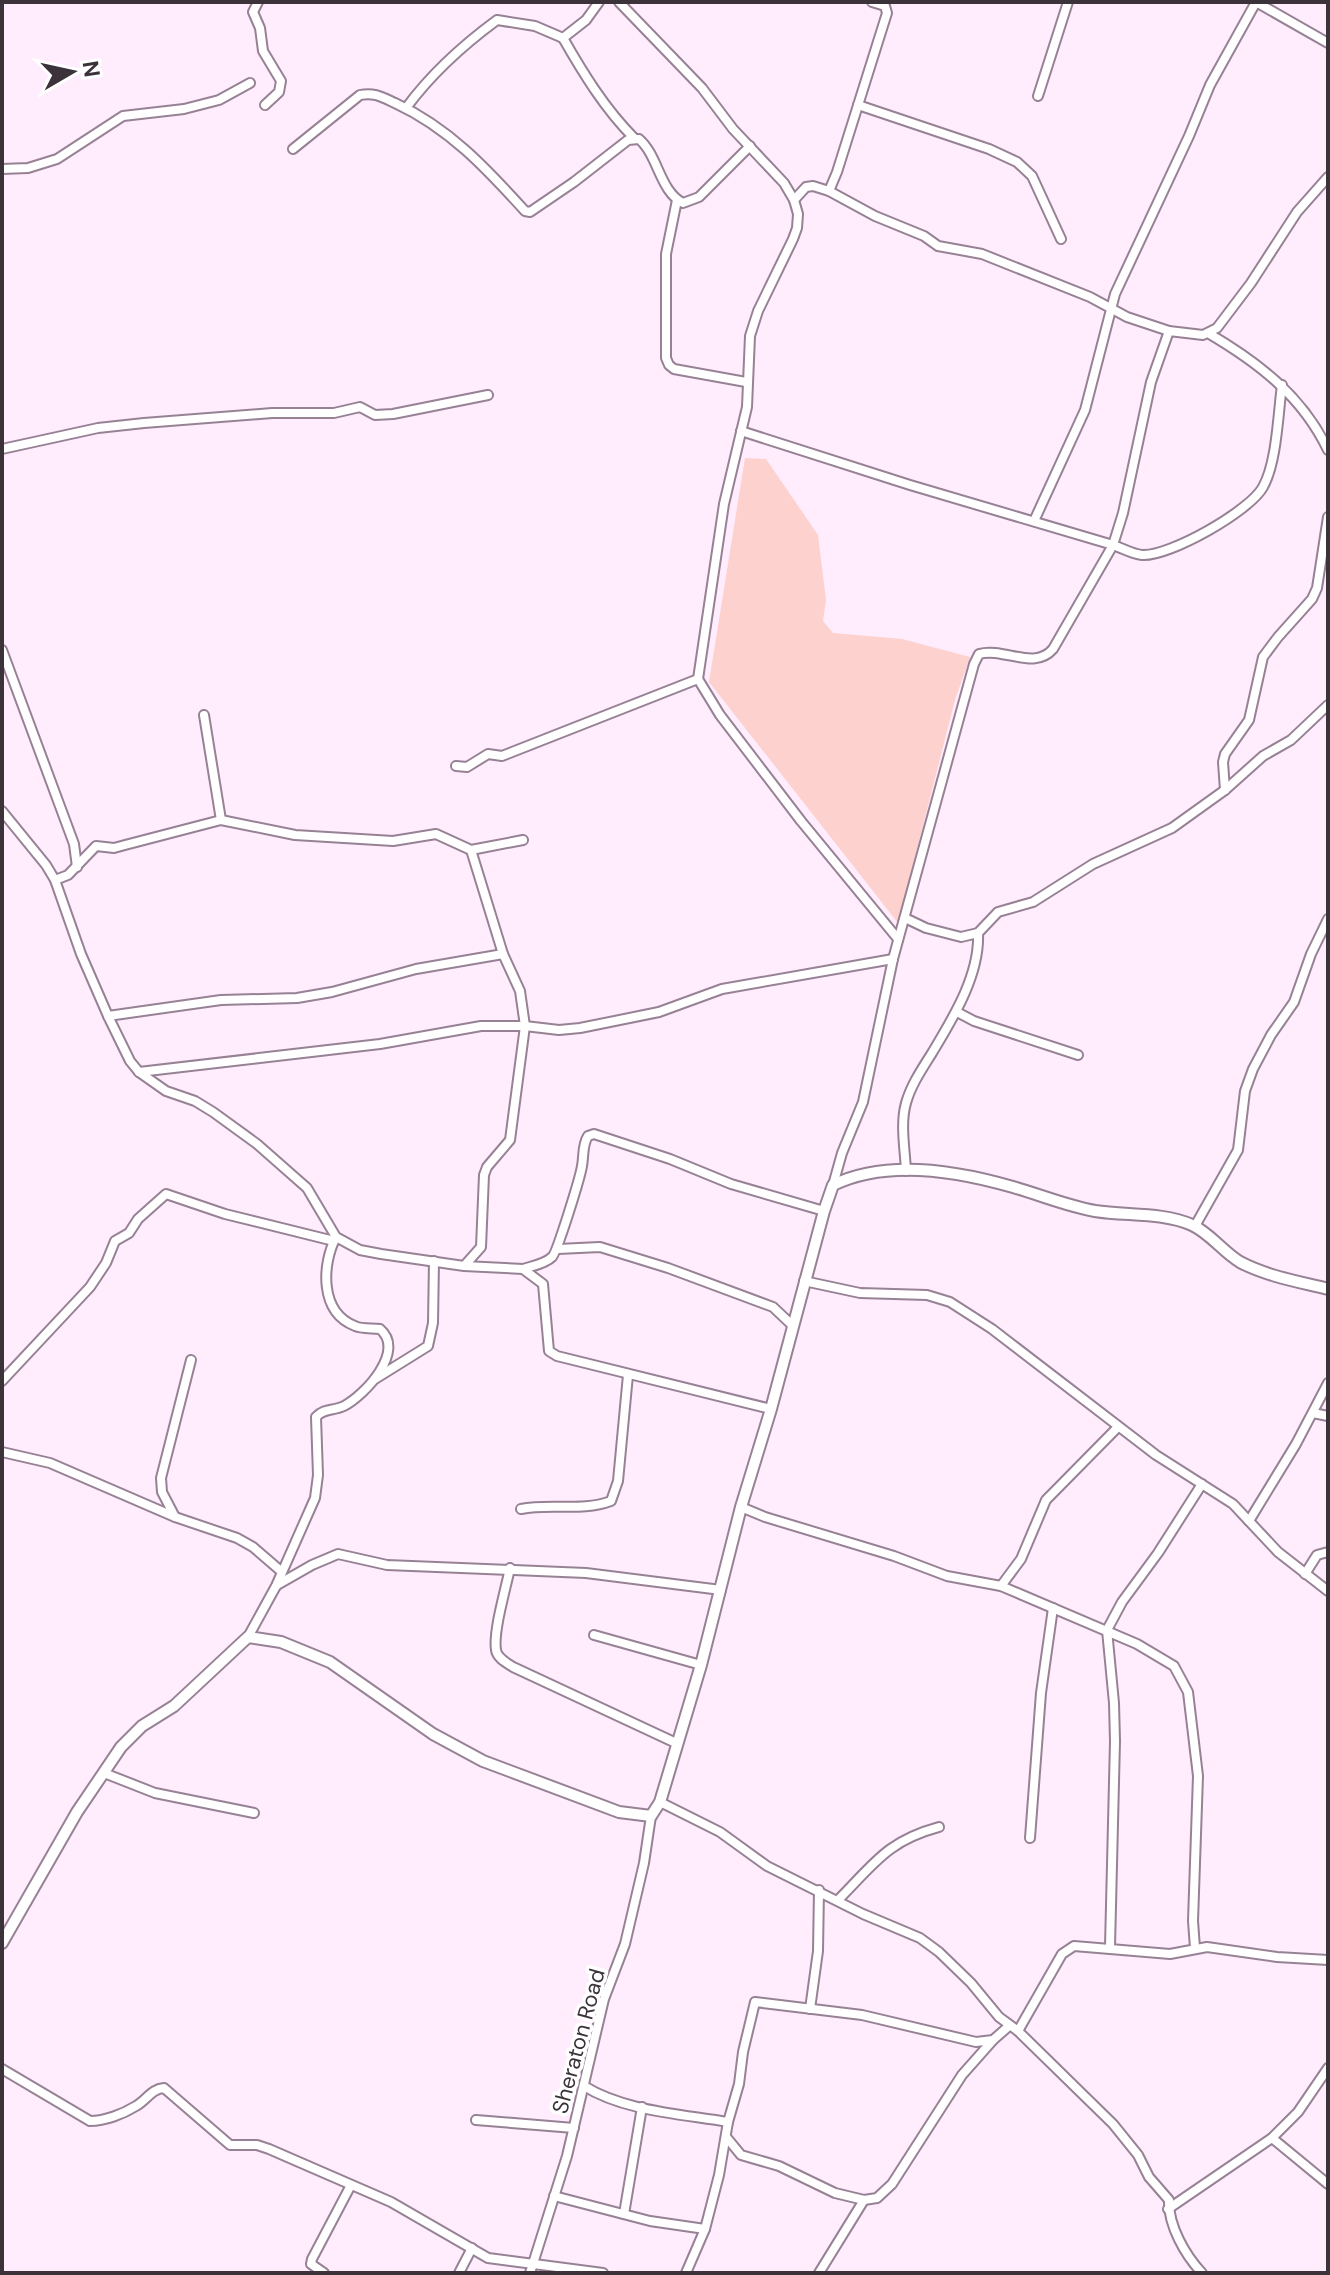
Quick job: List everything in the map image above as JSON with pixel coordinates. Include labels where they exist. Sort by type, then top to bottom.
[{"type":"street","points":[[258,2],[253,12],[260,28],[263,51],[281,81],[279,92],[265,105]]},
{"type":"street","points":[[563,38],[586,20],[599,2]]},
{"type":"street","points":[[619,2],[702,88],[733,129],[784,183],[798,214],[797,228],[758,311],[750,336],[747,407],[724,504],[698,679],[720,715],[801,821],[898,939]]},
{"type":"street","points":[[829,191],[887,13],[886,4],[872,2]]},
{"type":"street","points":[[1038,96],[1068,2]]},
{"type":"street","points":[[1034,521],[1085,410],[1110,307],[1210,85],[1256,2],[1328,43]]},
{"type":"street","points":[[406,108],[418,91],[465,43],[497,20],[535,26],[563,38],[574,53],[578,67],[600,94],[614,118],[634,138],[644,143],[677,200],[666,254],[666,358],[669,365],[674,369],[746,382]]},
{"type":"street","points":[[2,169],[28,168],[57,159],[123,116],[184,109],[219,100],[250,83]]},
{"type":"street","points":[[293,149],[360,95],[371,93],[426,118],[465,147],[530,212],[634,138]]},
{"type":"street","points":[[858,105],[989,149],[1017,162],[1032,176],[1061,239]]},
{"type":"street","points":[[677,200],[691,202],[699,197],[750,146]]},
{"type":"street","points":[[1208,333],[1217,328],[1251,283],[1283,231],[1328,177]]},
{"type":"street","points":[[794,200],[806,187],[829,191],[875,216],[924,236],[938,246],[982,254],[1127,317],[1169,331],[1208,333],[1245,356],[1282,385],[1317,428],[1328,450]]},
{"type":"street","points":[[248,1637],[281,1642],[330,1662],[433,1734],[483,1761],[619,1812],[651,1816],[660,1802],[701,1665],[741,1507],[771,1409],[824,1211],[842,1153],[863,1102],[898,939],[974,664],[979,654],[989,651],[1035,660],[1047,656],[1079,608],[1113,545],[1123,513],[1151,382],[1169,331]]},
{"type":"street","points":[[741,431],[1137,554],[1152,554],[1209,529],[1263,487],[1272,454],[1282,385]]},
{"type":"street","points":[[2,449],[98,428],[272,413],[334,413],[360,407],[375,415],[393,414],[488,395]]},
{"type":"street","points":[[1317,428],[1328,424]]},
{"type":"street","points":[[1225,790],[1225,754],[1249,720],[1263,657],[1312,599],[1317,588],[1328,517]]},
{"type":"street","points":[[2,650],[74,844],[77,867]]},
{"type":"street","points":[[456,766],[467,767],[488,754],[502,756],[698,679]]},
{"type":"street","points":[[905,918],[926,928],[961,937],[978,933],[998,912],[1033,902],[1093,864],[1124,848],[1159,836],[1225,790],[1252,764],[1291,740],[1328,705]]},
{"type":"street","points":[[204,715],[221,820]]},
{"type":"street","points":[[2,811],[55,880],[81,954],[130,1061],[139,1072],[166,1091],[195,1101],[213,1112],[257,1144],[307,1188],[335,1239],[326,1270],[331,1304],[355,1326],[380,1329],[388,1339],[387,1358],[374,1379]]},
{"type":"street","points":[[55,880],[68,875],[96,846],[114,848],[221,820],[295,835],[393,841],[436,834],[471,850],[523,840]]},
{"type":"street","points":[[464,1266],[481,1247],[484,1175],[510,1140],[525,1026],[520,991],[503,954],[471,850]]},
{"type":"street","points":[[1195,1226],[1238,1150],[1245,1091],[1253,1069],[1294,1002],[1311,954],[1328,919]]},
{"type":"street","points":[[906,1171],[906,1104],[913,1085],[957,1012],[978,952],[978,933]]},
{"type":"street","points":[[108,1016],[221,1000],[297,998],[332,992],[416,969],[503,954]]},
{"type":"street","points":[[139,1072],[380,1044],[481,1026],[559,1030],[580,1028],[659,1012],[722,989],[893,959]]},
{"type":"street","points":[[957,1012],[974,1021],[1078,1055]]},
{"type":"street","points":[[2,1381],[90,1287],[106,1263],[115,1241],[129,1233],[138,1219],[166,1194],[225,1214],[335,1239],[360,1250],[464,1266],[523,1269],[550,1260],[558,1249],[581,1169],[584,1144],[588,1136],[594,1134],[670,1159],[731,1184],[824,1211]]},
{"type":"street","points":[[833,1185],[863,1174],[906,1171],[962,1176],[1009,1186],[1072,1206],[1179,1220],[1195,1226],[1239,1261],[1328,1289]]},
{"type":"street","points":[[558,1249],[600,1247],[668,1268],[773,1307],[792,1325]]},
{"type":"street","points":[[2,1943],[77,1812],[121,1747],[142,1726],[174,1706],[248,1637],[276,1586],[315,1498],[318,1475],[316,1417],[322,1411],[347,1404],[374,1379],[428,1346],[433,1323],[434,1261]]},
{"type":"street","points":[[523,1269],[543,1284],[549,1351],[557,1356],[771,1409]]},
{"type":"street","points":[[804,1281],[860,1293],[927,1295],[950,1302],[992,1329],[1117,1428],[1233,1504],[1278,1552],[1328,1591]]},
{"type":"street","points":[[175,1517],[162,1492],[161,1478],[191,1360]]},
{"type":"street","points":[[521,1509],[611,1501],[618,1481],[628,1375]]},
{"type":"street","points":[[1249,1521],[1328,1383]]},
{"type":"street","points":[[1313,1413],[1328,1416]]},
{"type":"street","points":[[1001,1586],[1021,1559],[1046,1500],[1117,1428]]},
{"type":"street","points":[[2,1452],[50,1463],[175,1517],[237,1538],[253,1547],[282,1572]]},
{"type":"street","points":[[1110,1947],[1115,1741],[1107,1630],[1122,1602],[1151,1564],[1202,1484]]},
{"type":"street","points":[[741,1507],[947,1576],[1001,1586],[1107,1630],[1174,1666],[1188,1692],[1198,1776],[1193,1909],[1195,1948]]},
{"type":"street","points":[[1305,1574],[1317,1555],[1328,1552]]},
{"type":"street","points":[[276,1586],[338,1554],[387,1565],[586,1573],[721,1590]]},
{"type":"street","points":[[510,1568],[497,1636],[496,1651],[500,1658],[513,1667],[676,1743]]},
{"type":"street","points":[[1030,1838],[1041,1693],[1053,1608]]},
{"type":"street","points":[[594,1635],[701,1665]]},
{"type":"street","points":[[104,1773],[155,1793],[254,1813]]},
{"type":"street","points":[[660,1802],[720,1832],[767,1866],[920,1938],[939,1952],[1125,2138],[1149,2177],[1169,2200],[1168,2209],[1185,2252],[1202,2273]]},
{"type":"street","name":"Sheraton Road","points":[[530,2273],[574,2128],[604,1999],[625,1944],[644,1863],[651,1816]]},
{"type":"street","points":[[838,1900],[885,1851],[918,1832],[939,1827]]},
{"type":"street","points":[[810,2009],[818,1951],[819,1890]]},
{"type":"street","points":[[727,2138],[741,2155],[779,2166],[835,2193],[864,2200],[877,2198],[892,2184],[962,2075],[993,2040],[1014,2029],[1067,1949],[1074,1946],[1110,1947],[1181,1954],[1207,1947],[1277,1957],[1328,1960]]},
{"type":"street","points":[[686,2273],[705,2229],[755,2002],[862,2015],[976,2042],[993,2040]]},
{"type":"street","points":[[1168,2209],[1272,2138],[1298,2112],[1328,2068]]},
{"type":"street","points":[[2,2069],[90,2121],[99,2121],[137,2106],[156,2089],[164,2088],[230,2145],[257,2145],[269,2149],[391,2202],[488,2258],[603,2273]]},
{"type":"street","points":[[584,2086],[599,2096],[642,2107],[728,2122]]},
{"type":"street","points":[[624,2214],[642,2107]]},
{"type":"street","points":[[476,2120],[574,2128]]},
{"type":"street","points":[[1272,2138],[1328,2184]]},
{"type":"street","points":[[324,2273],[311,2264],[312,2259],[351,2185]]},
{"type":"street","points":[[554,2196],[650,2221],[705,2229]]},
{"type":"street","points":[[819,2273],[864,2200]]},
{"type":"street","points":[[459,2273],[472,2248]]},
{"type":"shaded area","points":[[745,458],[766,459],[818,535],[826,600],[823,621],[833,633],[902,639],[970,657],[955,700],[898,923],[709,682]]}]
